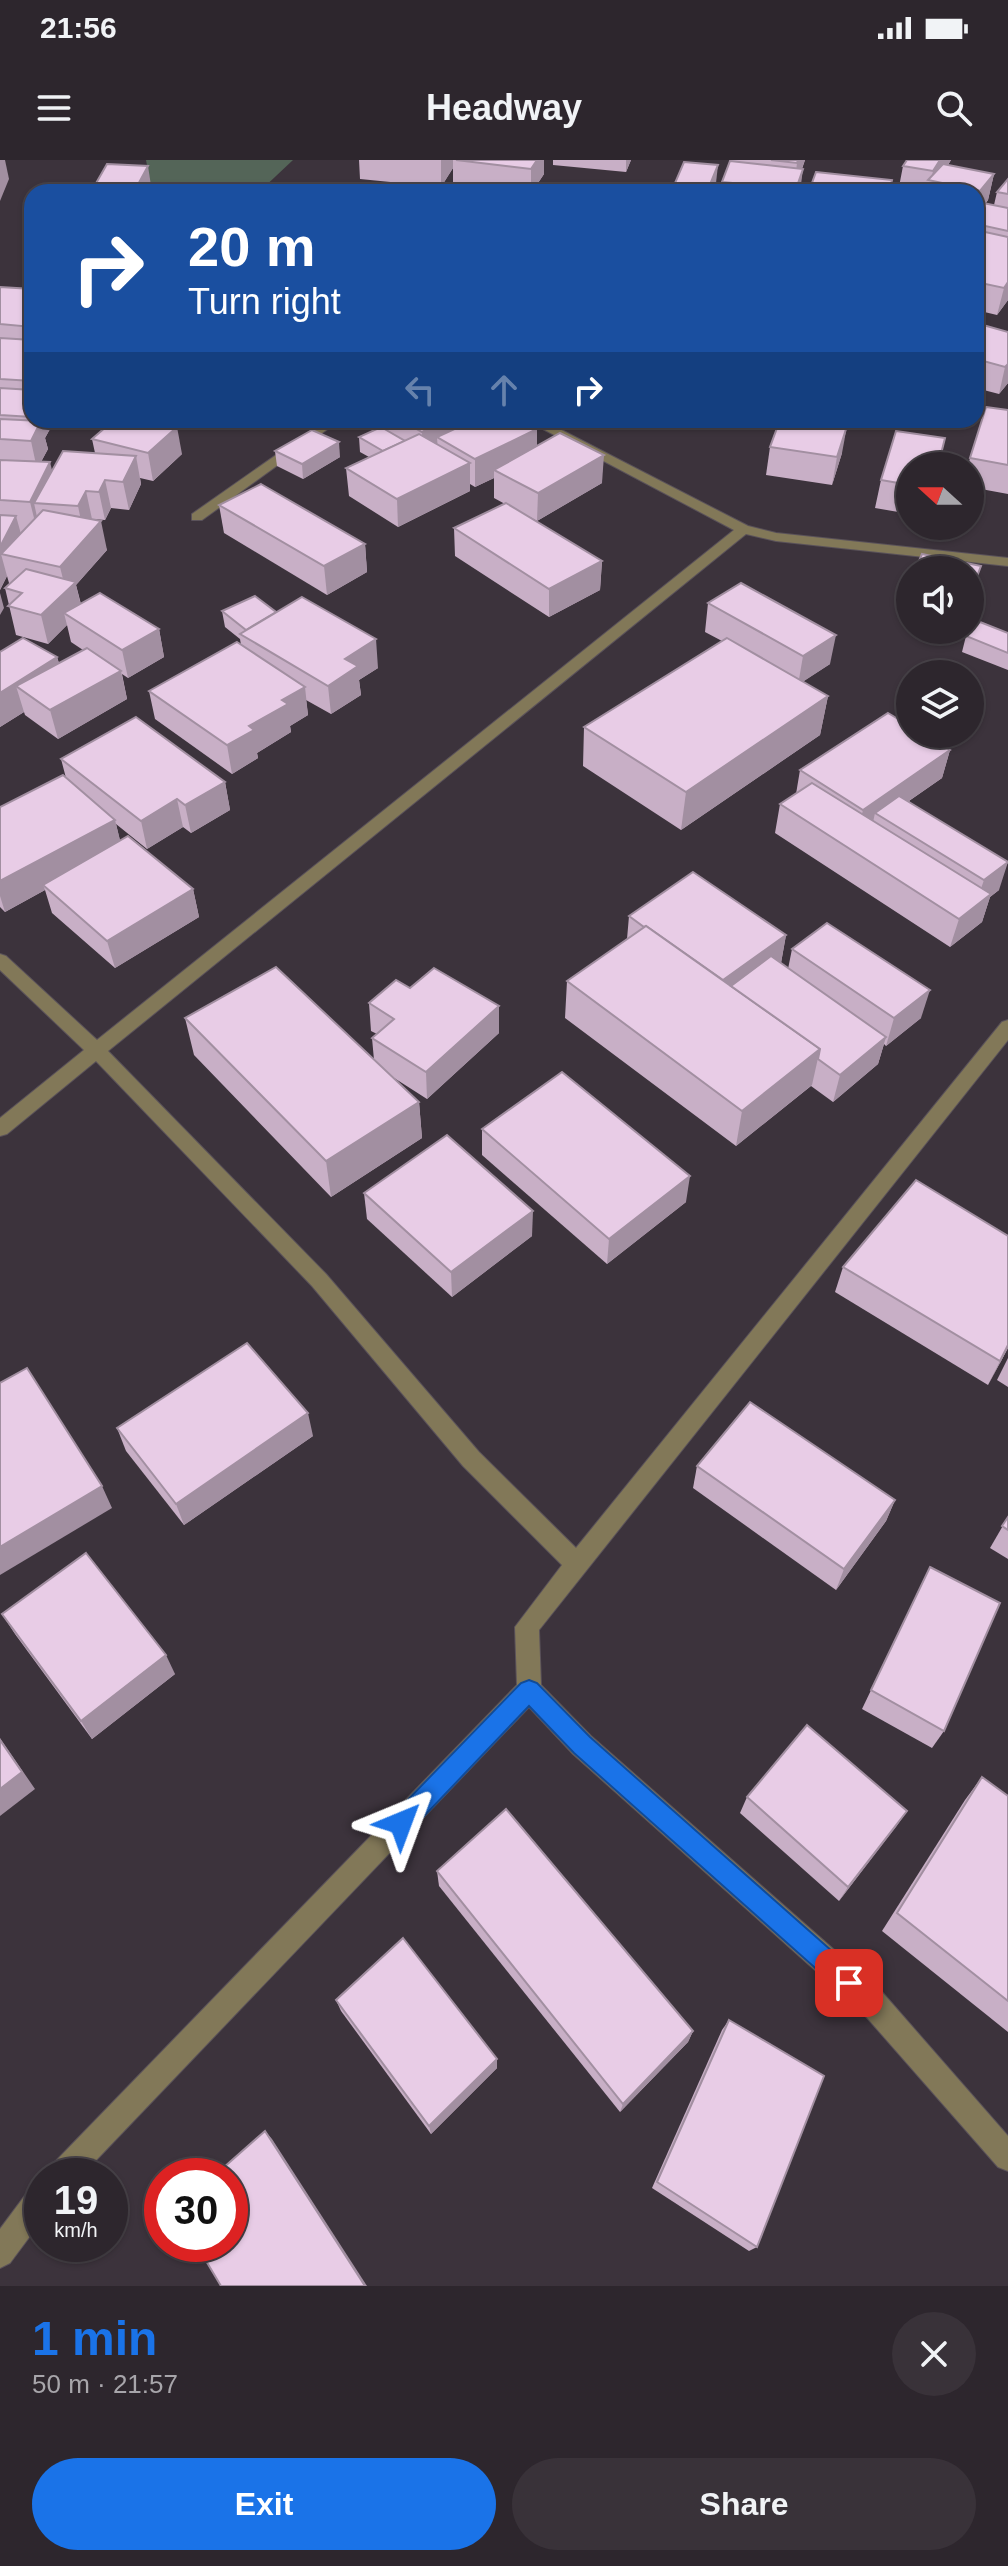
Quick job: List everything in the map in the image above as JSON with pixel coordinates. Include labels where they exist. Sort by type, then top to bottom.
[{"type":"street","points":[[197,517],[323,428]]},
{"type":"street","points":[[547,428],[743,529],[776,537],[1008,562]]},
{"type":"street","points":[[0,1129],[743,529]]},
{"type":"street","points":[[0,960],[98,1052],[319,1280],[471,1459],[577,1564]]},
{"type":"street","points":[[1008,1027],[527,1627],[529,1690],[582,1745],[872,2002],[1008,2157]]},
{"type":"street","points":[[78,2158],[529,1690]]},
{"type":"street","points":[[0,2253],[24,2220]]},
{"type":"green space","points":[[146,160],[293,160],[268,184],[150,184]]},
{"type":"building","points":[[456,160],[537,160],[531,169]]},
{"type":"building","points":[[771,160],[798,160],[797,163]]},
{"type":"building","points":[[907,160],[940,160],[933,171],[903,166]]},
{"type":"building","points":[[730,161],[803,169],[798,184],[722,182]]},
{"type":"building","points":[[684,162],[718,165],[710,184],[675,184]]},
{"type":"building","points":[[107,164],[148,166],[138,184],[96,184]]},
{"type":"building","points":[[943,164],[994,174],[984,186],[928,180]]},
{"type":"building","points":[[816,172],[892,180],[891,184],[812,184]]},
{"type":"building","points":[[1008,179],[1008,194],[997,192]]},
{"type":"building","points":[[984,203],[1008,208],[1008,231],[984,226]]},
{"type":"building","points":[[984,232],[1008,237],[1008,282],[1004,288],[984,284]]},
{"type":"building","points":[[0,287],[24,288],[24,326],[0,324]]},
{"type":"building","points":[[984,325],[1008,332],[1008,364],[1005,367],[984,361]]},
{"type":"building","points":[[0,338],[24,340],[24,380],[0,379]]},
{"type":"building","points":[[0,388],[24,390],[24,416],[0,415]]},
{"type":"building","points":[[986,407],[1008,410],[1008,465],[984,461],[984,452],[972,452],[979,428],[984,428]]},
{"type":"building","points":[[0,419],[24,420],[24,428],[38,428],[31,441],[0,439]]},
{"type":"building","points":[[105,428],[176,428],[148,453],[92,439]]},
{"type":"building","points":[[383,428],[405,441],[383,451],[359,437]]},
{"type":"building","points":[[457,428],[537,429],[475,459],[437,437]]},
{"type":"building","points":[[777,428],[846,428],[837,457],[770,447]]},
{"type":"building","points":[[312,430],[339,442],[302,464],[275,451]]},
{"type":"building","points":[[896,431],[945,438],[942,452],[896,452],[896,483],[881,480]]},
{"type":"building","points":[[560,433],[604,455],[538,493],[494,470]]},
{"type":"building","points":[[419,434],[470,463],[397,499],[346,468]]},
{"type":"building","points":[[63,451],[136,456],[123,482],[105,480],[99,492],[86,491],[78,506],[34,503]]},
{"type":"building","points":[[0,460],[50,462],[30,502],[0,500]]},
{"type":"building","points":[[261,484],[365,544],[324,566],[219,505]]},
{"type":"building","points":[[506,503],[602,561],[549,589],[454,528]]},
{"type":"building","points":[[43,510],[101,521],[60,567],[1,554]]},
{"type":"building","points":[[0,515],[16,516],[0,547]]},
{"type":"building","points":[[26,569],[76,582],[41,615],[8,606],[22,593],[5,588]]},
{"type":"building","points":[[741,583],[836,635],[803,656],[708,603]]},
{"type":"building","points":[[100,593],[159,629],[122,650],[64,613]]},
{"type":"building","points":[[255,596],[276,612],[246,630],[222,611]]},
{"type":"building","points":[[302,597],[376,639],[345,659],[358,666],[328,686],[240,634]]},
{"type":"building","points":[[984,624],[1008,633],[1008,653],[984,643]]},
{"type":"building","points":[[23,638],[57,657],[0,693],[0,652]]},
{"type":"building","points":[[727,638],[828,696],[686,792],[584,727]]},
{"type":"building","points":[[237,642],[305,687],[282,700],[288,704],[249,726],[254,730],[227,745],[149,691]]},
{"type":"building","points":[[87,648],[121,671],[50,710],[16,686]]},
{"type":"building","points":[[888,713],[896,718],[896,748],[950,750],[863,810],[800,770]]},
{"type":"building","points":[[136,717],[225,782],[185,805],[177,799],[141,821],[61,759]]},
{"type":"building","points":[[63,775],[115,820],[0,881],[0,807]]},
{"type":"building","points":[[812,783],[991,894],[959,919],[780,804]]},
{"type":"building","points":[[899,796],[1008,862],[984,880],[875,813]]},
{"type":"building","points":[[128,836],[193,889],[107,941],[43,885]]},
{"type":"building","points":[[693,872],[786,935],[723,980],[629,916]]},
{"type":"building","points":[[827,923],[930,990],[894,1018],[792,949]]},
{"type":"building","points":[[646,926],[820,1049],[742,1111],[567,981]]},
{"type":"building","points":[[771,956],[886,1037],[840,1075],[818,1059],[820,1049],[731,986]]},
{"type":"building","points":[[276,967],[419,1102],[326,1161],[185,1018]]},
{"type":"building","points":[[434,968],[499,1006],[426,1072],[372,1038],[394,1019],[369,1003],[396,980],[410,988]]},
{"type":"building","points":[[562,1072],[690,1176],[609,1239],[482,1129]]},
{"type":"building","points":[[447,1135],[533,1211],[451,1272],[364,1193]]},
{"type":"building","points":[[916,1180],[1008,1236],[1008,1345],[1000,1361],[843,1267]]},
{"type":"building","points":[[247,1343],[308,1413],[176,1504],[117,1428]]},
{"type":"building","points":[[27,1368],[102,1486],[0,1547],[0,1383]]},
{"type":"building","points":[[750,1402],[895,1500],[844,1569],[697,1466]]},
{"type":"building","points":[[86,1553],[166,1655],[81,1721],[2,1614]]},
{"type":"building","points":[[930,1567],[1000,1603],[944,1731],[871,1690]]},
{"type":"building","points":[[807,1725],[907,1811],[848,1887],[747,1797]]},
{"type":"building","points":[[0,1740],[22,1772],[0,1789]]},
{"type":"building","points":[[982,1777],[1008,1796],[1008,2001],[897,1913]]},
{"type":"building","points":[[506,1809],[693,2031],[623,2104],[437,1871]]},
{"type":"building","points":[[403,1938],[497,2059],[429,2126],[336,2000]]},
{"type":"building","points":[[729,2020],[824,2076],[757,2247],[657,2182]]},
{"type":"building","points":[[265,2131],[365,2286],[221,2286],[207,2262],[248,2262],[248,2158],[234,2158]]},
{"type":"route","points":[[401,1823],[529,1690],[582,1745],[849,1983]]}]
